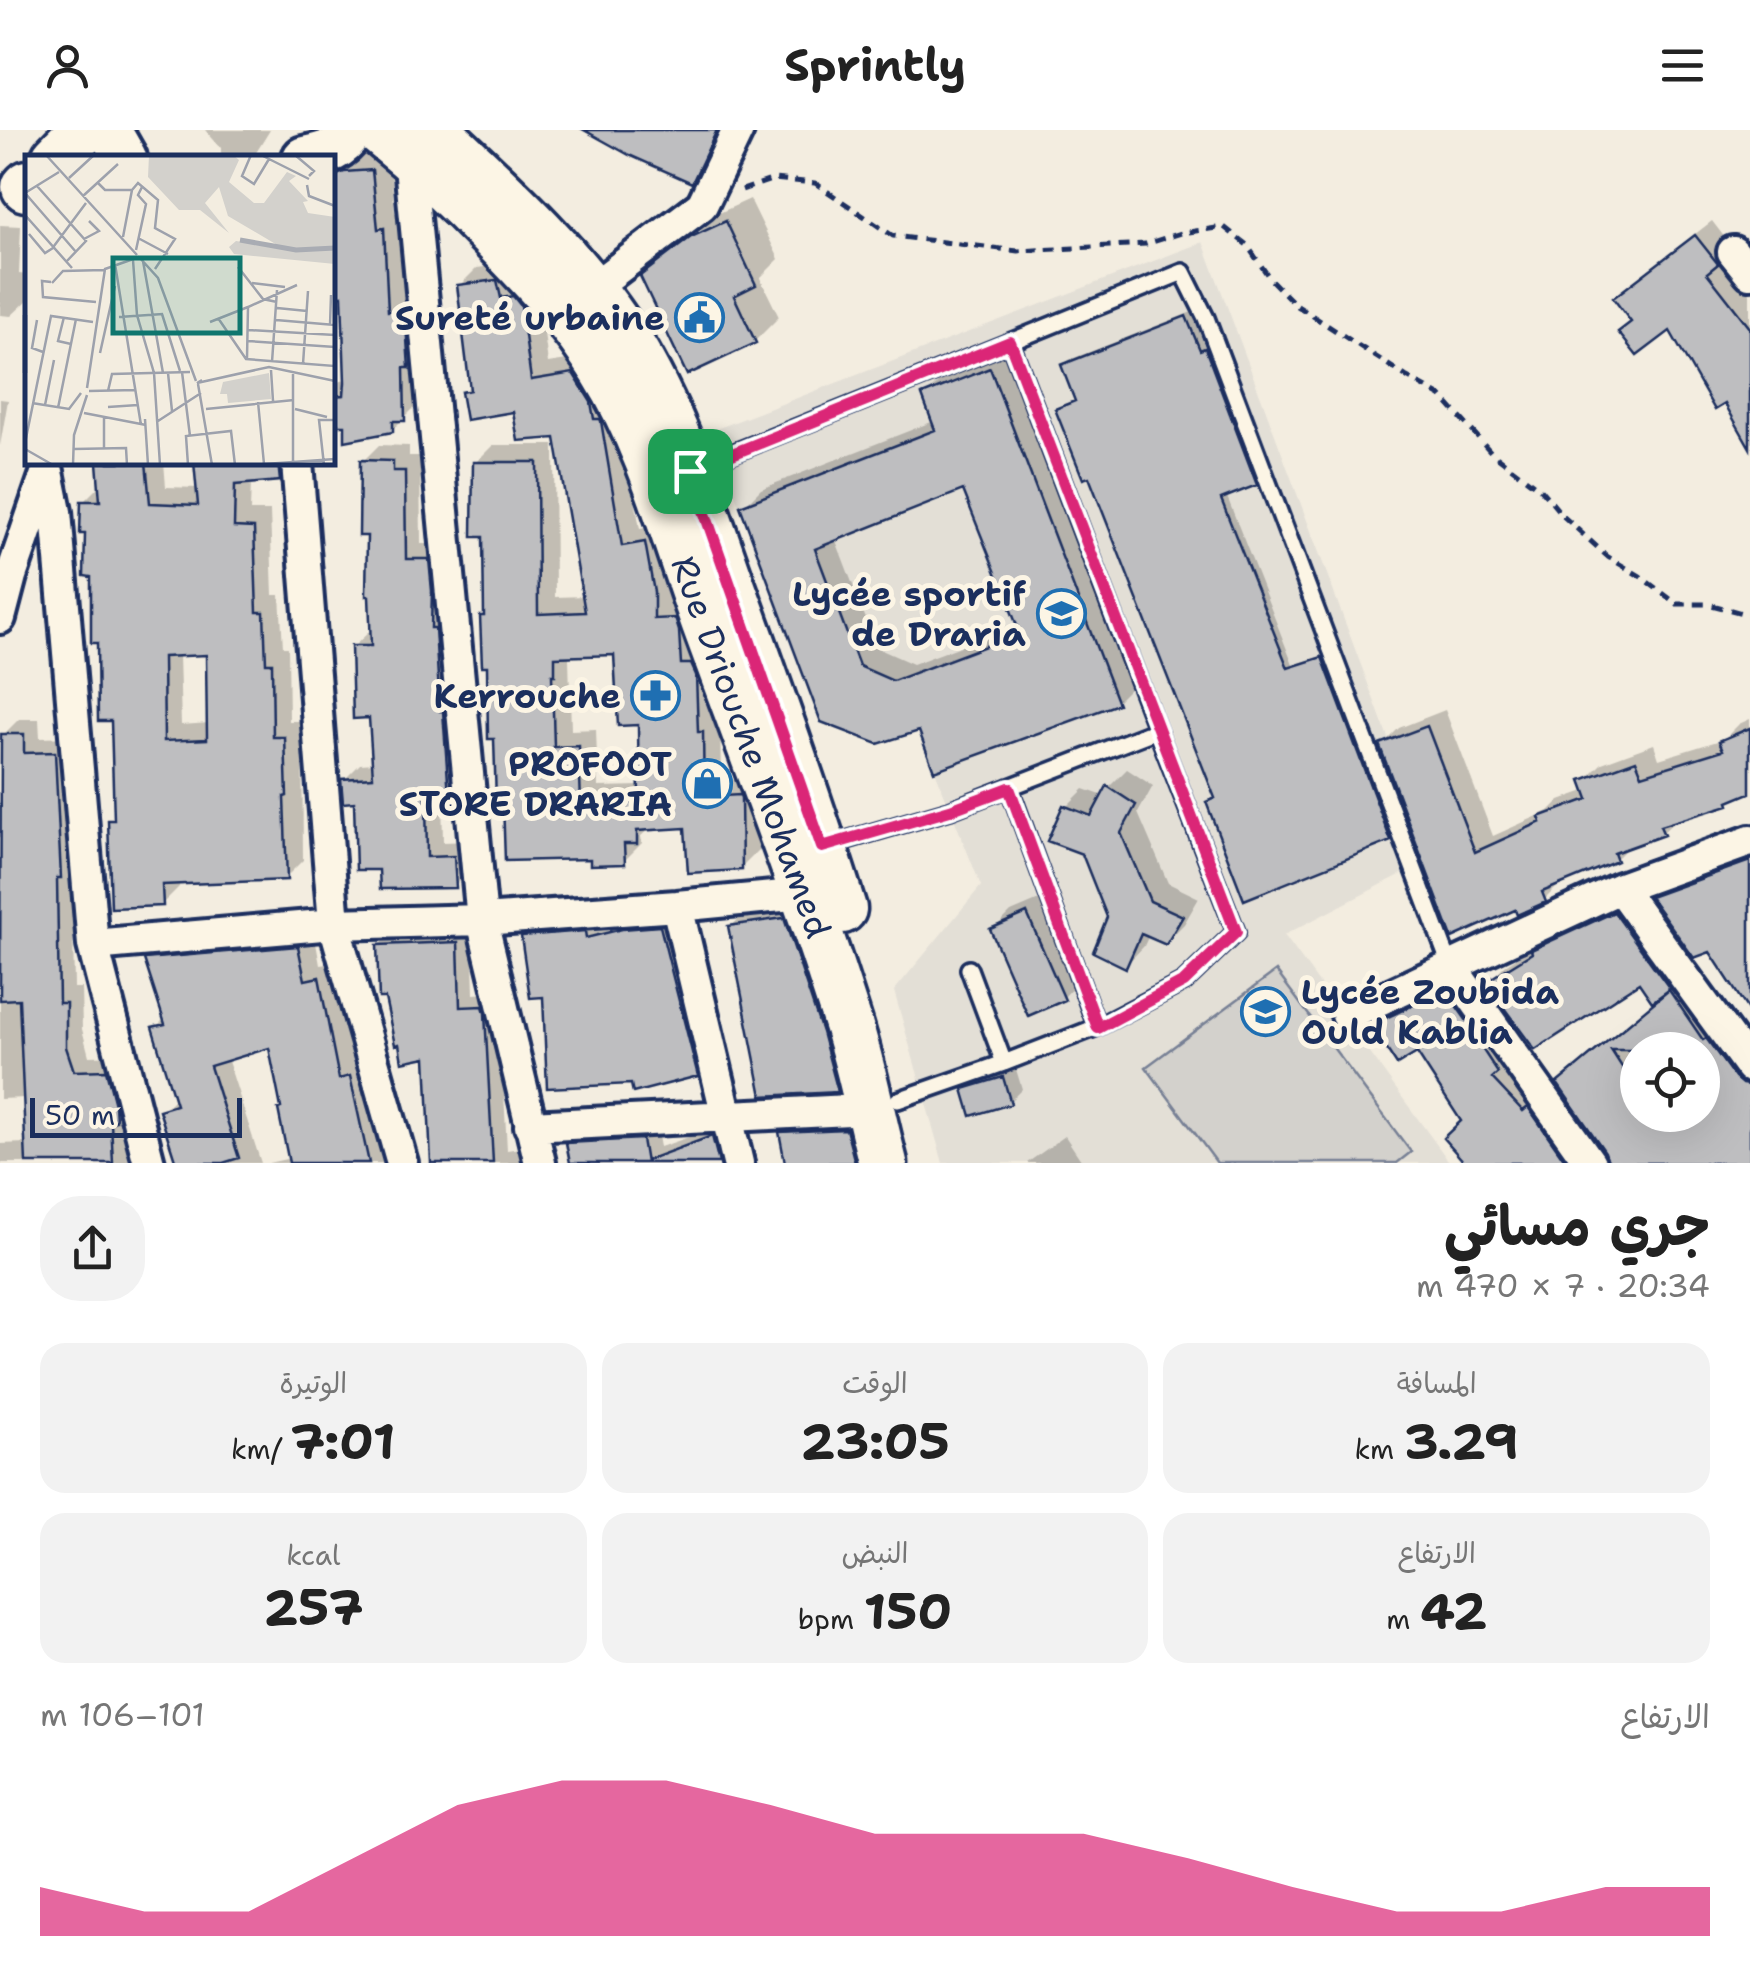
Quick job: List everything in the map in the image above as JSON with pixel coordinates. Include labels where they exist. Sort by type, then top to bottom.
[{"type":"main road","points":[[59,155],[84,130]]},
{"type":"main road","points":[[110,130],[123,155]]},
{"type":"main road","points":[[280,155],[295,130]]},
{"type":"main road","points":[[318,155],[343,145],[354,130]]},
{"type":"main road","name":"Rue Driouche Mohamed","points":[[407,138],[499,190],[590,290],[637,358],[690,471],[822,847],[884,1041],[883,1163]]},
{"type":"main road","name":"Rue Driouche Mohamed","points":[[407,138],[564,312],[623,404],[658,484],[848,1026],[913,1163]]},
{"type":"main road","points":[[0,196],[25,187]]},
{"type":"street","points":[[590,290],[702,205],[738,130]]},
{"type":"street","points":[[407,138],[482,920],[540,1163]]},
{"type":"street","points":[[297,465],[334,924],[402,1163]]},
{"type":"street","points":[[0,618],[46,468]]},
{"type":"street","points":[[46,468],[56,512],[92,945],[148,1163]]},
{"type":"street","points":[[1347,1014],[1620,888],[1750,841]]},
{"type":"street","points":[[1620,888],[1750,1067]]},
{"type":"street","points":[[92,945],[334,924],[482,920],[804,894]]},
{"type":"street","points":[[678,906],[738,1163]]},
{"type":"street","points":[[1450,965],[1590,1163]]},
{"type":"street","points":[[530,1126],[884,1104]]},
{"type":"lane","points":[[690,471],[1183,272],[1206,318],[1450,965]]},
{"type":"lane","points":[[884,1104],[1098,1028],[1184,982],[1236,932],[1010,342]]},
{"type":"lane","points":[[822,847],[950,810],[1156,730]]},
{"type":"lane","points":[[1009,788],[1098,1028]]},
{"type":"lane","points":[[969,969],[1004,1062]]},
{"type":"path","points":[[702,205],[774,179],[815,183],[893,236],[1018,251],[1146,244],[1182,233],[1224,228],[1248,245],[1272,280],[1296,305],[1441,396],[1492,452],[1540,489],[1608,557],[1676,604],[1708,604],[1750,615]]},
{"type":"shaded area","name":"Lycée sportif de Draria","points":[[1203,242],[1433,858],[1284,935],[1450,1163],[943,1163],[894,991],[981,886],[919,731],[821,722],[711,431]]},
{"type":"shaded area","points":[[1276,971],[1411,1152],[1397,1163],[1217,1163],[1146,1067]]},
{"type":"building","points":[[584,130],[717,130],[692,183]]},
{"type":"building","points":[[372,170],[378,229],[384,228],[388,311],[405,310],[409,368],[404,368],[405,421],[393,421],[393,432],[345,441],[345,425],[335,425],[335,396],[344,395],[345,382],[342,296],[335,297],[335,176]]},
{"type":"building","points":[[726,221],[756,285],[734,296],[756,343],[687,375],[640,276],[691,237]]},
{"type":"building","points":[[1695,235],[1718,264],[1707,273],[1750,328],[1750,448],[1725,404],[1715,410],[1670,331],[1637,356],[1618,332],[1631,322],[1613,298]]},
{"type":"building","points":[[497,280],[501,298],[513,296],[521,306],[531,380],[573,373],[591,402],[594,419],[601,421],[622,546],[645,542],[654,592],[654,619],[675,618],[681,664],[691,664],[696,675],[698,732],[703,732],[704,797],[741,798],[742,870],[688,873],[685,828],[637,831],[637,844],[624,844],[625,864],[590,865],[590,859],[505,861],[503,801],[496,801],[494,739],[488,739],[487,666],[482,666],[483,537],[472,537],[473,462],[537,462],[538,614],[585,612],[555,438],[518,441],[513,412],[466,420],[461,392],[470,390],[457,285]],"holes":[[[614,655],[618,726],[638,725],[639,802],[581,804],[579,746],[554,747],[555,657]]]},
{"type":"building","points":[[1186,316],[1200,350],[1205,348],[1257,485],[1221,499],[1288,668],[1322,657],[1391,841],[1244,900],[1206,802],[1215,798],[1089,477],[1083,479],[1055,409],[1075,401],[1061,365]]},
{"type":"building","points":[[990,368],[1118,704],[934,771],[919,731],[878,744],[821,722],[740,506],[935,430],[922,395]],"holes":[[[963,490],[1020,633],[893,681],[859,666],[815,549]]]},
{"type":"building","points":[[360,460],[393,461],[393,471],[405,471],[406,559],[429,559],[431,628],[435,628],[449,795],[426,797],[427,857],[454,856],[456,888],[380,889],[379,870],[356,870],[354,802],[343,803],[341,779],[373,777],[369,718],[353,719],[351,646],[371,646],[366,596],[367,536],[359,536]]},
{"type":"building","points":[[97,465],[146,465],[150,503],[198,505],[194,465],[278,465],[280,481],[235,485],[234,527],[254,528],[257,612],[264,612],[266,663],[272,663],[273,737],[285,737],[287,880],[162,885],[163,906],[111,908],[108,820],[114,820],[111,721],[98,721],[97,643],[91,643],[91,577],[84,576],[81,501],[100,501]],"holes":[[[206,655],[207,739],[164,741],[163,657]]]},
{"type":"building","points":[[1427,726],[1475,852],[1541,822],[1539,817],[1588,799],[1581,780],[1636,760],[1642,775],[1723,750],[1719,741],[1750,728],[1750,793],[1728,802],[1729,805],[1660,826],[1664,835],[1614,853],[1617,861],[1542,892],[1546,902],[1517,915],[1515,910],[1452,938],[1379,744]]},
{"type":"building","points":[[1,734],[24,734],[24,753],[55,752],[61,878],[57,878],[59,1003],[66,1003],[66,1047],[74,1071],[106,1070],[115,1105],[116,1121],[111,1122],[113,1163],[26,1163],[19,999],[0,1000]]},
{"type":"building","points":[[1107,786],[1136,805],[1121,833],[1150,901],[1183,916],[1166,945],[1141,934],[1126,968],[1093,952],[1107,917],[1082,854],[1047,841],[1063,805],[1091,816]]},
{"type":"building","points":[[1750,861],[1750,1013],[1710,952],[1694,958],[1650,897]]},
{"type":"building","points":[[1614,912],[1670,989],[1652,1002],[1639,983],[1535,1050],[1485,982],[1532,953],[1531,950]]},
{"type":"building","points":[[1027,913],[1065,1000],[1028,1016],[990,929]]},
{"type":"building","points":[[784,918],[838,1092],[762,1096],[728,926]]},
{"type":"building","points":[[660,926],[698,1076],[633,1093],[631,1084],[547,1088],[543,997],[530,998],[521,936],[585,931],[586,938],[622,929]]},
{"type":"building","points":[[458,942],[460,1007],[483,1006],[485,1013],[493,1163],[431,1163],[426,1057],[402,1062],[385,998],[379,998],[377,945]]},
{"type":"building","points":[[298,946],[305,980],[319,977],[339,1079],[350,1076],[369,1163],[289,1163],[269,1048],[210,1066],[239,1158],[223,1163],[176,1163],[159,1110],[176,1105],[152,1027],[165,1024],[144,959]]},
{"type":"building","points":[[1445,990],[1484,1045],[1481,1047],[1498,1073],[1492,1078],[1523,1111],[1528,1107],[1567,1163],[1465,1163],[1443,1138],[1461,1121],[1417,1053],[1397,1065],[1371,1025]]},
{"type":"building","points":[[1669,990],[1698,1032],[1620,1032],[1620,1050],[1611,1050],[1620,1064],[1620,1132],[1720,1132],[1720,1057],[1735,1078],[1750,1085],[1750,1163],[1608,1163],[1605,1152],[1557,1083]]},
{"type":"building","points":[[1003,1077],[1011,1104],[971,1116],[963,1089]]},
{"type":"building","points":[[846,1129],[855,1163],[785,1163],[779,1132]]},
{"type":"building","points":[[712,1136],[719,1163],[647,1163],[647,1160]]},
{"type":"building","points":[[642,1139],[646,1163],[570,1163],[566,1143]]},
{"type":"place","name":"Sureté urbaine","points":[[700,318]]},
{"type":"place","name":"Lycée sportif de Draria","points":[[1061,614]]},
{"type":"place","name":"Kerrouche","points":[[656,696]]},
{"type":"place","name":"PROFOOT STORE DRARIA","points":[[707,784]]},
{"type":"place","name":"Lycée Zoubida Ould Kablia","points":[[1266,1012]]},
{"type":"route","points":[[1010,342],[1236,932],[1184,982],[1098,1028],[1009,788],[950,810],[822,847],[690,471],[1010,342]]}]
